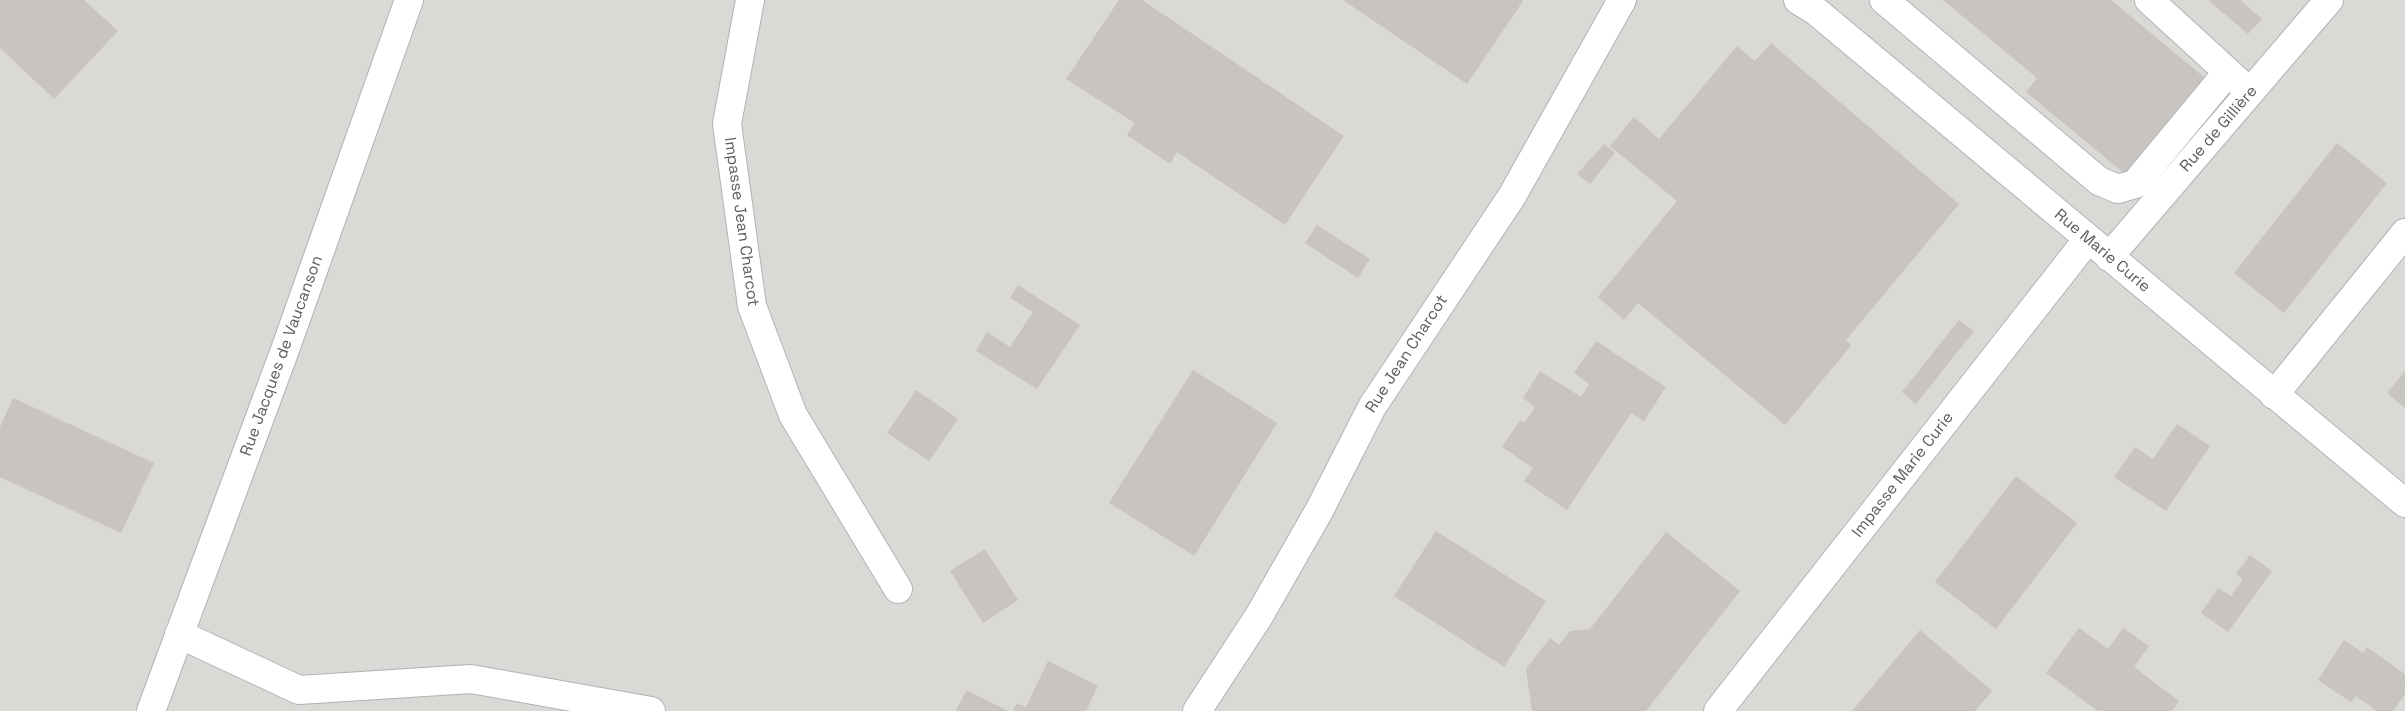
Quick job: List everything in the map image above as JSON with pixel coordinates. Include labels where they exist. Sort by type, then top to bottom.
[{"type":"street","name":"Rue Jacques de Vaucanson","points":[[151,711],[286,347],[409,0]]},
{"type":"street","name":"Impasse Jean Charcot","points":[[750,0],[727,124],[752,306],[793,415],[898,590]]},
{"type":"street","name":"Rue Jean Charcot","points":[[1197,711],[1259,616],[1319,512],[1372,407],[1512,196],[1622,0]]},
{"type":"street","name":"Rue Marie Curie","points":[[1798,0],[1817,12],[2109,258],[2405,503]]},
{"type":"street","points":[[1884,0],[2099,181],[2118,189],[2135,184],[2227,73]]},
{"type":"street","points":[[2149,0],[2227,73],[2251,92]]},
{"type":"street","name":"Rue de Gillière","points":[[2109,258],[2329,0]]},
{"type":"street","points":[[2274,395],[2405,233]]},
{"type":"street","name":"Impasse Marie Curie","points":[[1718,711],[2088,239]]},
{"type":"street","points":[[179,634],[299,690],[471,679],[651,711]]},
{"type":"shaded area","points":[[0,0],[2405,0],[2405,711],[0,711]]},
{"type":"building","points":[[0,0],[84,0],[118,31],[54,99],[0,48]]},
{"type":"building","points":[[1119,0],[1142,0],[1344,136],[1285,225],[1177,152],[1170,164],[1127,135],[1135,123],[1066,79]]},
{"type":"building","points":[[1343,0],[1522,0],[1523,1],[1467,84]]},
{"type":"building","points":[[1943,0],[2111,0],[2205,78],[2125,174],[2026,92],[2037,78]]},
{"type":"building","points":[[2208,0],[2240,0],[2262,19],[2248,34]]},
{"type":"building","points":[[1771,43],[1959,204],[1846,340],[1851,345],[1850,347],[1785,425],[1638,303],[1624,320],[1598,297],[1677,201],[1610,146],[1634,117],[1659,139],[1737,46],[1755,61]]},
{"type":"building","points":[[2337,143],[2387,183],[2284,313],[2234,273]]},
{"type":"building","points":[[1604,144],[1615,153],[1590,184],[1577,174]]},
{"type":"building","points":[[1317,225],[1370,259],[1358,278],[1305,243]]},
{"type":"building","points":[[1018,285],[1080,325],[1037,389],[976,351],[987,332],[1010,347],[1033,312],[1010,298]]},
{"type":"building","points":[[1959,320],[1974,331],[1916,404],[1902,392]]},
{"type":"building","points":[[1596,341],[1666,387],[1644,421],[1631,413],[1567,510],[1524,481],[1533,468],[1502,447],[1520,420],[1525,422],[1535,407],[1523,398],[1540,371],[1581,397],[1589,384],[1574,373]]},
{"type":"building","points":[[1193,370],[1277,423],[1194,556],[1109,503]]},
{"type":"building","points":[[2405,371],[2405,408],[2387,393]]},
{"type":"building","points":[[916,390],[958,419],[929,461],[887,433]]},
{"type":"building","points":[[13,398],[154,463],[121,533],[0,477],[0,427]]},
{"type":"building","points":[[2177,424],[2210,446],[2166,511],[2114,477],[2135,447],[2153,459]]},
{"type":"building","points":[[2016,476],[2077,523],[1996,629],[1935,582]]},
{"type":"building","points":[[1436,531],[1546,601],[1504,667],[1394,596]]},
{"type":"building","points":[[1666,532],[1740,591],[1646,711],[1532,711],[1526,669],[1550,638],[1559,645],[1570,631],[1590,629]]},
{"type":"building","points":[[985,549],[1018,600],[983,623],[950,571]]},
{"type":"building","points":[[2250,555],[2272,571],[2228,632],[2201,613],[2218,588],[2231,596],[2243,579],[2236,574]]},
{"type":"building","points":[[2079,628],[2108,649],[2123,628],[2149,646],[2134,667],[2179,701],[2172,711],[2098,711],[2046,673]]},
{"type":"building","points":[[1920,630],[1992,691],[1975,711],[1852,711]]},
{"type":"building","points":[[2344,640],[2363,653],[2367,647],[2405,674],[2405,694],[2393,711],[2377,711],[2356,696],[2351,702],[2318,680]]},
{"type":"building","points":[[1048,661],[1098,686],[1086,711],[1013,711],[1017,703],[1026,707]]},
{"type":"building","points":[[966,691],[970,692],[1008,711],[956,711]]}]
